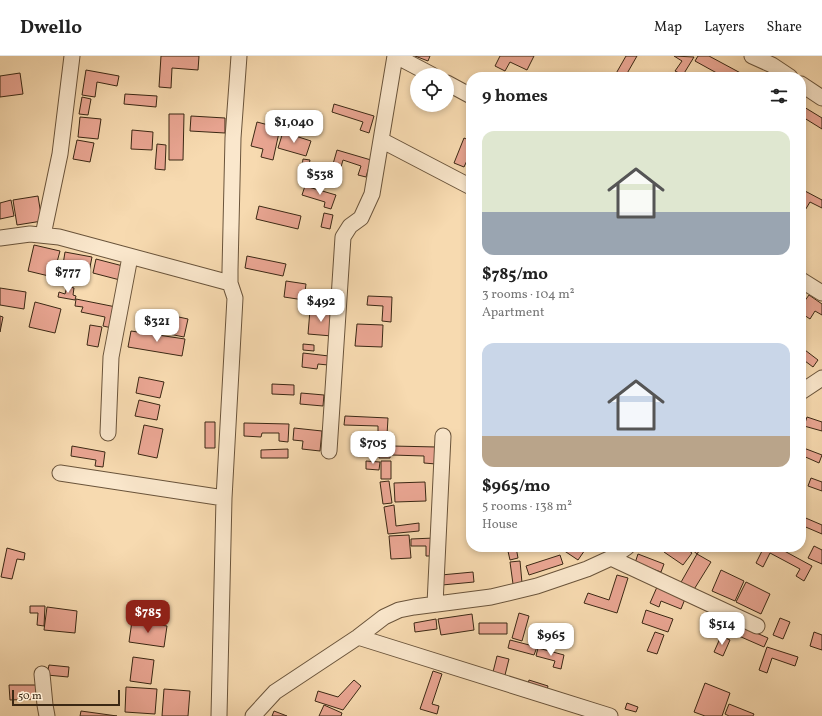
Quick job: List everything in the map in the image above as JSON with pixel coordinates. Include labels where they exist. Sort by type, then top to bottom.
[{"type":"street","points":[[43,235],[60,154],[72,56]]},
{"type":"street","points":[[219,716],[224,498],[235,298],[230,283],[233,138],[239,56]]},
{"type":"street","points":[[329,451],[343,237],[350,226],[361,218],[372,194],[396,56],[419,68]]},
{"type":"street","points":[[752,56],[772,65],[782,72]]},
{"type":"street","points":[[454,87],[466,93]]},
{"type":"street","points":[[806,87],[822,98]]},
{"type":"street","points":[[381,140],[466,184]]},
{"type":"street","points":[[0,238],[30,234],[59,237],[230,283]]},
{"type":"street","points":[[108,434],[111,357],[130,257]]},
{"type":"street","points":[[806,283],[822,293]]},
{"type":"street","points":[[806,388],[822,378]]},
{"type":"street","points":[[435,604],[444,436]]},
{"type":"street","points":[[60,473],[224,498]]},
{"type":"street","points":[[253,716],[275,692],[358,637],[384,617],[400,610],[414,607],[491,596],[537,586],[587,569],[611,558],[620,552]]},
{"type":"street","points":[[611,558],[757,626]]},
{"type":"street","points":[[358,637],[610,716]]},
{"type":"street","points":[[42,674],[47,716]]},
{"type":"building","points":[[161,56],[199,56],[198,70],[172,68],[171,88],[159,87]]},
{"type":"building","points":[[415,56],[430,56],[428,61]]},
{"type":"building","points":[[500,56],[534,56],[527,70],[510,62],[505,71],[495,66]]},
{"type":"building","points":[[626,56],[637,56],[628,72],[617,72]]},
{"type":"building","points":[[674,56],[694,57],[685,72],[675,71],[682,61]]},
{"type":"building","points":[[698,56],[709,56],[739,72],[715,72],[695,61]]},
{"type":"building","points":[[86,70],[119,76],[117,86],[97,82],[95,97],[82,95]]},
{"type":"building","points":[[20,73],[23,94],[0,97],[0,76]]},
{"type":"building","points":[[125,94],[157,96],[156,107],[124,104]]},
{"type":"building","points":[[82,97],[91,99],[88,115],[79,114]]},
{"type":"building","points":[[334,104],[374,116],[369,133],[360,130],[363,122],[332,112]]},
{"type":"building","points":[[806,108],[822,118],[822,129],[806,119]]},
{"type":"building","points":[[169,114],[184,114],[183,160],[169,160]]},
{"type":"building","points":[[191,116],[225,118],[225,133],[190,131]]},
{"type":"building","points":[[80,117],[101,119],[98,139],[78,137]]},
{"type":"building","points":[[257,122],[280,128],[273,160],[261,157],[263,149],[251,146]]},
{"type":"building","points":[[132,130],[153,132],[152,150],[131,149]]},
{"type":"building","points":[[283,132],[311,141],[306,156],[278,148]]},
{"type":"building","points":[[464,138],[466,139],[466,163],[464,167],[454,163]]},
{"type":"building","points":[[77,140],[94,143],[90,162],[73,159]]},
{"type":"building","points":[[157,144],[166,145],[165,170],[155,169]]},
{"type":"building","points":[[337,150],[371,160],[366,177],[358,175],[361,166],[343,160],[341,167],[333,164]]},
{"type":"building","points":[[303,159],[310,160],[307,174],[301,172]]},
{"type":"building","points":[[305,186],[336,195],[331,209],[324,207],[325,202],[302,195]]},
{"type":"building","points":[[806,192],[822,200],[822,208],[810,202],[806,209]]},
{"type":"building","points":[[38,196],[42,221],[17,225],[13,200]]},
{"type":"building","points":[[11,200],[14,216],[0,219],[0,203]]},
{"type":"building","points":[[259,206],[301,216],[298,229],[256,219]]},
{"type":"building","points":[[324,213],[333,215],[330,229],[321,227]]},
{"type":"building","points":[[34,245],[60,251],[53,277],[28,271]]},
{"type":"building","points":[[65,252],[92,257],[88,277],[62,271]]},
{"type":"building","points":[[247,256],[286,264],[283,276],[245,268]]},
{"type":"building","points":[[96,259],[123,266],[120,280],[93,273]]},
{"type":"building","points":[[286,281],[306,284],[304,300],[284,297]]},
{"type":"building","points":[[67,286],[74,288],[73,295],[76,296],[75,300],[58,297],[59,292],[65,294]]},
{"type":"building","points":[[0,288],[26,292],[24,309],[0,305]]},
{"type":"building","points":[[809,295],[822,304],[822,315],[815,311],[810,319],[806,316],[806,299]]},
{"type":"building","points":[[368,296],[392,297],[391,322],[382,321],[383,306],[367,305]]},
{"type":"building","points":[[76,299],[116,307],[112,328],[103,326],[105,317],[81,312],[83,307],[75,306]]},
{"type":"building","points":[[35,302],[61,309],[55,333],[29,327]]},
{"type":"building","points":[[310,310],[334,312],[332,336],[308,334]]},
{"type":"building","points":[[0,316],[3,317],[0,332]]},
{"type":"building","points":[[174,316],[188,319],[184,337],[164,333],[166,321],[172,322]]},
{"type":"building","points":[[357,324],[383,325],[382,347],[355,346]]},
{"type":"building","points":[[90,325],[102,327],[98,347],[87,345]]},
{"type":"building","points":[[131,331],[185,339],[182,356],[128,347]]},
{"type":"building","points":[[303,344],[314,345],[314,351],[303,350]]},
{"type":"building","points":[[806,351],[818,360],[813,367],[806,362]]},
{"type":"building","points":[[303,353],[329,356],[328,365],[318,364],[317,369],[302,367]]},
{"type":"building","points":[[139,377],[164,382],[160,398],[136,393]]},
{"type":"building","points":[[272,384],[294,385],[294,395],[272,394]]},
{"type":"building","points":[[301,393],[324,395],[323,406],[300,404]]},
{"type":"building","points":[[139,400],[160,405],[157,420],[135,416]]},
{"type":"building","points":[[345,416],[388,418],[387,435],[378,434],[378,426],[344,425]]},
{"type":"building","points":[[807,417],[822,422],[822,431],[806,427]]},
{"type":"building","points":[[205,422],[215,422],[215,448],[205,448]]},
{"type":"building","points":[[244,423],[289,424],[288,442],[279,441],[279,433],[262,433],[261,437],[244,436]]},
{"type":"building","points":[[144,425],[163,429],[157,458],[138,454]]},
{"type":"building","points":[[294,428],[322,431],[320,451],[302,449],[303,441],[293,440]]},
{"type":"building","points":[[380,444],[391,444],[390,458],[379,458]]},
{"type":"building","points":[[72,446],[105,452],[103,467],[95,466],[96,460],[71,456]]},
{"type":"building","points":[[392,446],[437,447],[436,464],[424,463],[424,456],[392,455]]},
{"type":"building","points":[[288,449],[288,458],[261,458],[261,450]]},
{"type":"building","points":[[806,449],[822,455],[819,463],[806,457]]},
{"type":"building","points":[[366,461],[380,462],[379,470],[366,469]]},
{"type":"building","points":[[381,461],[391,461],[391,479],[381,479]]},
{"type":"building","points":[[811,478],[822,482],[822,491],[808,486]]},
{"type":"building","points":[[389,481],[392,503],[383,504],[380,482]]},
{"type":"building","points":[[425,482],[426,501],[395,502],[394,483]]},
{"type":"building","points":[[394,505],[396,526],[419,523],[419,531],[388,534],[384,507]]},
{"type":"building","points":[[806,518],[822,525],[822,534],[806,527]]},
{"type":"building","points":[[409,535],[411,558],[391,559],[389,536]]},
{"type":"building","points":[[434,538],[434,556],[426,556],[426,546],[411,546],[411,539]]},
{"type":"building","points":[[814,546],[822,550],[822,564],[808,558]]},
{"type":"building","points":[[7,548],[25,553],[24,560],[17,559],[12,579],[1,577]]},
{"type":"building","points":[[508,552],[517,552],[518,558],[510,560]]},
{"type":"building","points":[[566,552],[584,552],[578,560]]},
{"type":"building","points":[[664,552],[691,552],[692,553],[683,565]]},
{"type":"building","points":[[762,552],[786,552],[812,566],[804,581],[796,576],[800,569],[770,553],[763,567],[756,563]]},
{"type":"building","points":[[638,554],[664,564],[661,572],[635,563]]},
{"type":"building","points":[[697,554],[711,562],[693,591],[680,584]]},
{"type":"building","points":[[560,555],[563,564],[529,575],[526,566]]},
{"type":"building","points":[[520,561],[522,583],[513,584],[510,562]]},
{"type":"building","points":[[721,570],[744,581],[735,601],[712,591]]},
{"type":"building","points":[[473,572],[474,582],[442,585],[441,575]]},
{"type":"building","points":[[617,575],[628,578],[617,613],[584,603],[588,593],[609,600]]},
{"type":"building","points":[[746,582],[770,594],[761,614],[736,602]]},
{"type":"building","points":[[657,587],[685,599],[681,609],[661,601],[659,607],[650,603]]},
{"type":"building","points":[[30,606],[45,606],[44,626],[37,625],[38,613],[30,613]]},
{"type":"building","points":[[47,607],[77,611],[75,633],[44,630]]},
{"type":"building","points":[[646,610],[673,619],[668,632],[642,623]]},
{"type":"building","points":[[519,613],[529,616],[522,641],[512,638]]},
{"type":"building","points":[[472,614],[474,630],[441,635],[438,619]]},
{"type":"building","points":[[780,618],[790,622],[783,639],[773,635]]},
{"type":"building","points":[[436,619],[437,629],[415,632],[414,623]]},
{"type":"building","points":[[132,621],[167,626],[164,647],[129,642]]},
{"type":"building","points":[[479,623],[507,623],[507,634],[479,634]]},
{"type":"building","points":[[736,624],[768,638],[764,647],[732,633]]},
{"type":"building","points":[[655,632],[664,635],[657,654],[647,651]]},
{"type":"building","points":[[814,632],[822,635],[822,650],[810,646]]},
{"type":"building","points":[[721,636],[730,640],[723,656],[714,652]]},
{"type":"building","points":[[510,640],[537,647],[534,655],[508,648]]},
{"type":"building","points":[[767,647],[798,657],[795,666],[772,658],[767,673],[759,670]]},
{"type":"building","points":[[538,648],[564,655],[561,669],[553,667],[555,661],[536,656]]},
{"type":"building","points":[[497,656],[509,659],[504,679],[492,676]]},
{"type":"building","points":[[133,657],[154,660],[151,684],[130,681]]},
{"type":"building","points":[[49,665],[69,667],[68,677],[47,675]]},
{"type":"building","points":[[433,671],[442,674],[432,704],[439,706],[437,714],[420,709]]},
{"type":"building","points":[[354,680],[361,686],[343,710],[315,701],[318,691],[338,697]]},
{"type":"building","points":[[529,680],[548,686],[546,693],[527,688]]},
{"type":"building","points":[[705,683],[730,693],[722,716],[705,716],[694,712]]},
{"type":"building","points":[[9,685],[36,685],[36,699],[10,700]]},
{"type":"building","points":[[126,687],[157,689],[155,714],[125,712]]},
{"type":"building","points":[[164,689],[190,691],[188,716],[162,716]]},
{"type":"building","points":[[627,703],[638,707],[636,712],[625,709]]},
{"type":"building","points":[[729,704],[754,714],[753,716],[729,716],[725,714]]},
{"type":"building","points":[[324,705],[342,713],[341,716],[319,716]]},
{"type":"building","points":[[81,711],[117,716],[80,716]]},
{"type":"building","points":[[274,711],[287,716],[272,716]]}]
